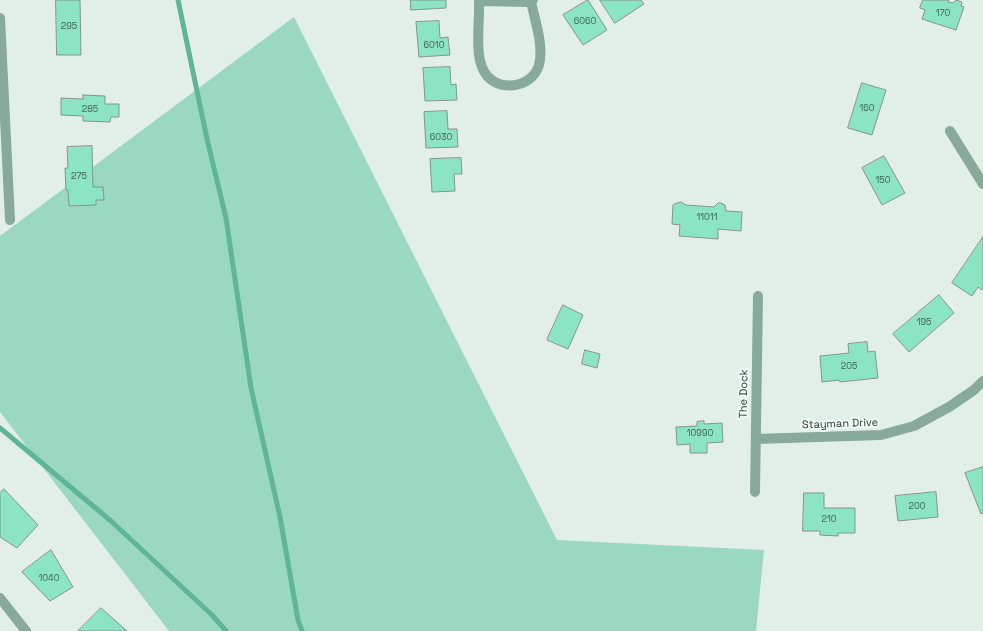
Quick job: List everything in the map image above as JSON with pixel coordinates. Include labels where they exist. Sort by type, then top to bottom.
[{"type":"street","points":[[479,1],[532,1],[540,44],[539,65],[531,78],[521,84],[501,86],[488,77],[482,67],[479,48],[479,1]]},
{"type":"street","points":[[0,18],[2,102],[10,220]]},
{"type":"street","points":[[950,131],[983,184]]},
{"type":"street","name":"The Dock","points":[[755,492],[758,296]]},
{"type":"street","name":"Stayman Drive","points":[[756,439],[881,435],[920,423],[949,407],[974,390],[983,381]]},
{"type":"street","points":[[0,598],[26,631]]},
{"type":"green space","points":[[294,17],[557,540],[764,550],[756,631],[169,631],[0,412],[0,236]]},
{"type":"building","points":[[56,0],[80,0],[81,55],[57,55]]},
{"type":"building","points":[[411,0],[446,0],[446,8],[411,10]]},
{"type":"building","points":[[588,0],[607,30],[583,45],[563,15]]},
{"type":"building","points":[[600,0],[641,0],[644,4],[615,23]]},
{"type":"building","points":[[923,0],[949,0],[948,2],[953,3],[956,0],[962,2],[961,6],[964,7],[956,30],[922,19],[925,10],[920,8]]},
{"type":"building","points":[[439,21],[440,38],[448,37],[450,55],[419,57],[416,22]]},
{"type":"building","points":[[450,67],[451,85],[456,84],[457,100],[425,101],[423,68]]},
{"type":"building","points":[[862,83],[886,90],[872,135],[848,128]]},
{"type":"building","points":[[83,95],[105,96],[105,104],[119,104],[119,117],[111,117],[110,122],[83,121],[83,116],[61,115],[61,98],[83,99]]},
{"type":"building","points":[[447,111],[448,129],[457,129],[458,147],[426,148],[424,112]]},
{"type":"building","points":[[92,146],[93,187],[103,187],[104,200],[96,200],[96,205],[69,206],[68,190],[66,190],[65,168],[68,168],[67,147]]},
{"type":"building","points":[[884,156],[905,193],[882,205],[862,168]]},
{"type":"building","points":[[461,158],[462,174],[454,174],[455,191],[432,192],[430,159]]},
{"type":"building","points":[[681,202],[686,205],[714,207],[718,203],[721,203],[725,205],[726,211],[742,212],[741,231],[718,229],[718,239],[679,236],[680,225],[672,224],[673,205]]},
{"type":"building","points":[[983,237],[983,288],[982,290],[978,287],[972,296],[952,283]]},
{"type":"building","points":[[939,295],[954,313],[909,352],[893,334]]},
{"type":"building","points":[[563,305],[583,315],[568,349],[547,340]]},
{"type":"building","points":[[867,342],[868,352],[875,351],[878,378],[840,382],[839,380],[822,382],[820,356],[849,353],[848,344]]},
{"type":"building","points":[[585,350],[600,354],[597,368],[582,364]]},
{"type":"building","points":[[704,421],[704,424],[722,423],[723,442],[707,443],[707,453],[690,453],[690,444],[677,445],[676,427],[697,426],[697,422]]},
{"type":"building","points":[[983,467],[983,513],[981,514],[965,473]]},
{"type":"building","points":[[4,489],[38,525],[17,548],[0,537],[0,493]]},
{"type":"building","points":[[936,492],[938,517],[898,521],[895,496]]},
{"type":"building","points":[[804,493],[824,493],[824,508],[855,508],[855,533],[838,533],[838,536],[820,535],[820,531],[803,531]]},
{"type":"building","points":[[51,550],[73,587],[50,601],[22,572]]},
{"type":"building","points":[[101,608],[127,631],[78,631]]},
{"type":"waterway","points":[[178,0],[207,139],[226,218],[251,388],[280,517],[298,620],[302,631]]},
{"type":"waterway","points":[[0,428],[111,521],[212,615],[226,631]]}]
